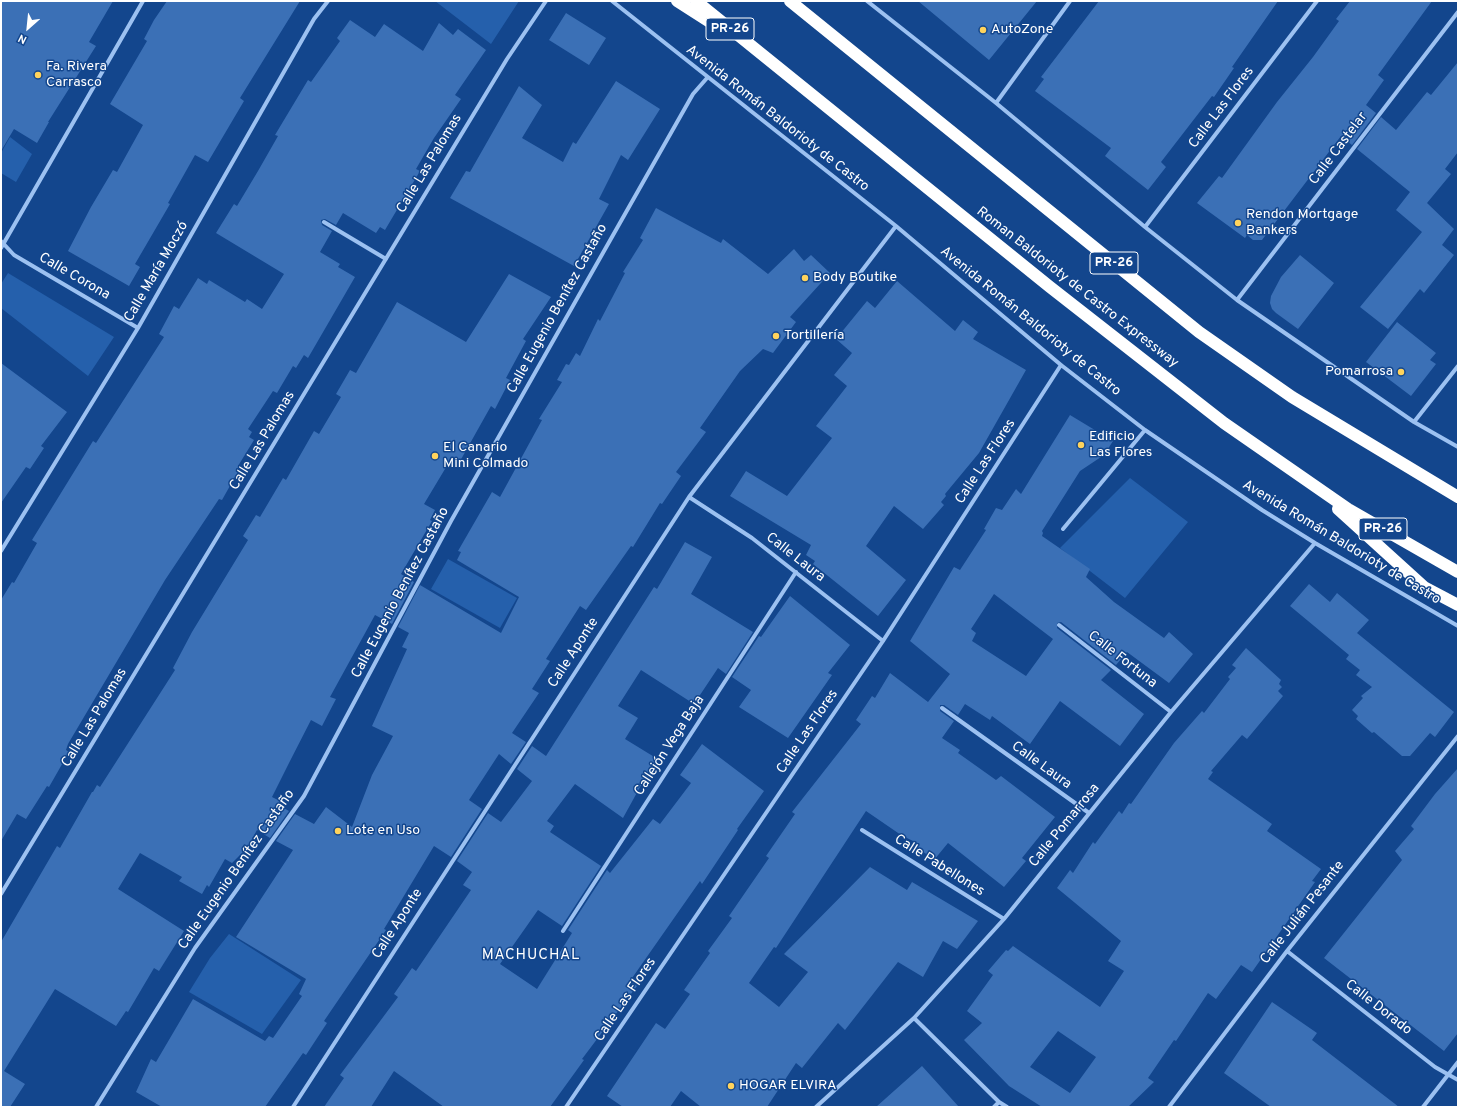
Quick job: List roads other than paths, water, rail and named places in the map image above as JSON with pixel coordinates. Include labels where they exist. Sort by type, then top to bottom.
[{"type":"highway","points":[[677,1],[763,57]]},
{"type":"highway","name":"Roman Baldorioty de Castro Expressway","points":[[696,1],[763,57],[1050,287],[1217,418],[1348,509],[1458,572]]},
{"type":"highway","name":"PR-26","points":[[790,1],[1199,332],[1292,397],[1458,497]]},
{"type":"highway","points":[[1309,483],[1424,587],[1458,605]]},
{"type":"street","points":[[1,248],[2,242],[143,1]]},
{"type":"street","name":"Calle María Moczó","points":[[1,551],[138,328],[314,19],[328,1]]},
{"type":"street","name":"Calle Las Palomas","points":[[1,894],[503,66],[546,1]]},
{"type":"street","name":"Avenida Román Baldorioty de Castro","points":[[612,1],[707,78],[896,226],[1061,365],[1145,430],[1262,510],[1315,543],[1458,626]]},
{"type":"street","points":[[867,1],[996,103],[1145,227],[1237,300],[1414,422],[1458,446]]},
{"type":"street","points":[[996,103],[1070,1]]},
{"type":"street","name":"Calle Las Flores","points":[[1145,227],[1316,1]]},
{"type":"street","name":"Calle Castelar","points":[[1237,300],[1458,12]]},
{"type":"street","name":"Calle Eugenio Benítez Castaño","points":[[96,1107],[195,948],[304,796],[451,522],[692,94],[707,78]]},
{"type":"street","points":[[324,222],[386,259]]},
{"type":"street","name":"Calle Aponte","points":[[293,1107],[689,497],[896,226]]},
{"type":"street","name":"Calle Corona","points":[[2,242],[14,255],[138,328]]},
{"type":"street","name":"Calle Las Flores","points":[[566,1107],[883,641],[1061,365]]},
{"type":"street","points":[[1414,422],[1458,366]]},
{"type":"street","points":[[1063,530],[1145,430]]},
{"type":"street","name":"Calle Laura","points":[[689,497],[752,538],[883,641]]},
{"type":"street","name":"Calle Pomarrosa","points":[[816,1107],[914,1018],[1004,920],[1171,712],[1315,543]]},
{"type":"street","name":"Callejón Vega Baja","points":[[563,931],[796,572]]},
{"type":"street","name":"Calle Fortuna","points":[[1059,625],[1171,712]]},
{"type":"street","name":"Calle Laura","points":[[942,708],[1089,813]]},
{"type":"street","name":"Calle Julián Pesante","points":[[1169,1107],[1287,951],[1458,736]]},
{"type":"street","name":"Calle Pabellones","points":[[862,830],[1004,920]]},
{"type":"street","name":"Calle Dorado","points":[[1287,951],[1436,1066],[1458,1080]]},
{"type":"street","points":[[914,1018],[999,1102],[1007,1107]]},
{"type":"street","points":[[1422,1107],[1458,1062]]},
{"type":"street","points":[[994,1107],[999,1102]]},
{"type":"place","name":"AutoZone","points":[[983,30]]},
{"type":"place","name":"Fa. Rivera Carrasco","points":[[38,75]]},
{"type":"place","name":"Rendon Mortgage Bankers","points":[[1238,223]]},
{"type":"place","name":"Body Boutike","points":[[805,278]]},
{"type":"place","name":"Tortillería","points":[[776,336]]},
{"type":"place","name":"Pomarrosa","points":[[1401,372]]},
{"type":"place","name":"Edificio Las Flores","points":[[1081,445]]},
{"type":"place","name":"El Canario Mini Colmado","points":[[435,456]]},
{"type":"place","name":"Lote en Uso","points":[[338,831]]},
{"type":"place","name":"HOGAR ELVIRA","points":[[731,1086]]},
{"type":"district","name":"MACHUCHAL","points":[[531,956]]}]
